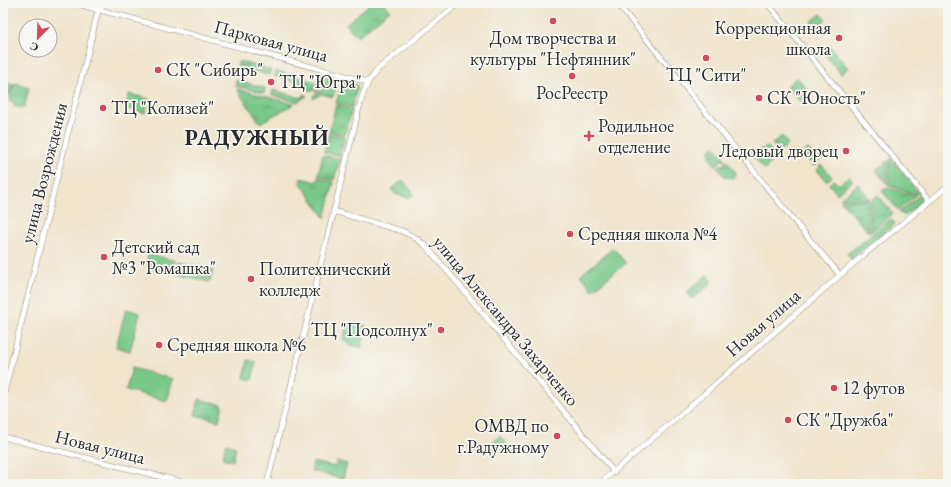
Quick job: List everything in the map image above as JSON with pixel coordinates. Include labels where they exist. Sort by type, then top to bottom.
[{"type":"street","name":"Парковая улица","points":[[74,3],[368,82]]},
{"type":"street","name":"улица Возрождения","points":[[3,397],[100,3]]},
{"type":"street","points":[[267,484],[361,100],[368,82],[378,69],[459,3]]},
{"type":"street","points":[[617,3],[794,221],[840,275]]},
{"type":"street","points":[[767,3],[929,201]]},
{"type":"street","name":"Новая улица","points":[[599,484],[840,275],[948,186]]},
{"type":"street","name":"улица Александра Захарченко","points":[[334,211],[402,231],[425,245],[614,472]]},
{"type":"street","name":"Новая улица","points":[[3,437],[190,484]]},
{"type":"green space","points":[[371,3],[384,3],[390,10],[357,37],[346,24]]},
{"type":"green space","points":[[821,14],[826,20],[816,29],[811,22]]},
{"type":"green space","points":[[830,46],[848,68],[841,74],[823,52]]},
{"type":"green space","points":[[239,61],[271,70],[269,75],[237,66]]},
{"type":"green space","points":[[276,71],[315,82],[313,91],[305,89],[306,84],[274,76]]},
{"type":"green space","points":[[319,76],[335,80],[315,92]]},
{"type":"green space","points":[[797,77],[810,93],[800,102],[787,86]]},
{"type":"green space","points":[[236,80],[265,88],[264,93],[235,86]]},
{"type":"green space","points":[[3,81],[13,84],[9,96],[3,95]]},
{"type":"green space","points":[[337,81],[333,97],[321,94],[313,99],[314,95]]},
{"type":"green space","points":[[342,82],[347,84],[348,88],[353,89],[354,84],[358,86],[352,107],[336,103]]},
{"type":"green space","points":[[14,83],[29,87],[24,108],[14,106],[15,103],[10,101]]},
{"type":"green space","points":[[237,89],[294,104],[262,122],[259,122]]},
{"type":"green space","points":[[273,90],[302,98],[303,94],[307,96],[297,102],[272,95]]},
{"type":"green space","points":[[129,94],[149,99],[145,113],[125,108]]},
{"type":"green space","points":[[336,105],[352,109],[345,135],[329,131]]},
{"type":"green space","points":[[329,133],[345,137],[340,156],[324,152]]},
{"type":"green space","points":[[782,136],[788,144],[779,152],[772,144]]},
{"type":"green space","points":[[714,146],[725,159],[720,160],[716,166],[710,158],[710,149]]},
{"type":"green space","points":[[768,147],[775,156],[765,170],[751,153]]},
{"type":"green space","points":[[808,149],[819,162],[813,166],[803,153]]},
{"type":"green space","points":[[323,155],[340,159],[334,180],[318,176]]},
{"type":"green space","points":[[891,158],[919,193],[918,194],[889,186],[889,160]]},
{"type":"green space","points":[[726,160],[737,174],[733,178],[725,177],[717,168],[720,165],[724,165]]},
{"type":"green space","points":[[887,161],[887,184],[876,170]]},
{"type":"green space","points":[[822,165],[832,177],[826,181],[817,170],[820,167],[819,166]]},
{"type":"green space","points":[[849,176],[853,180],[837,194],[829,184],[834,180],[839,185]]},
{"type":"green space","points":[[301,178],[316,182],[318,178],[334,182],[325,218],[300,182]]},
{"type":"green space","points":[[403,180],[414,194],[409,198],[395,194],[391,189]]},
{"type":"green space","points":[[858,184],[870,199],[840,199]]},
{"type":"green space","points":[[887,188],[916,195],[898,210],[882,191]]},
{"type":"green space","points":[[921,194],[923,201],[921,203],[904,216],[902,213],[900,214],[899,212]]},
{"type":"green space","points":[[878,195],[893,214],[870,233],[872,200]]},
{"type":"green space","points":[[870,200],[868,232],[841,201]]},
{"type":"green space","points":[[891,219],[895,224],[851,259],[847,254]]},
{"type":"green space","points":[[613,248],[626,263],[593,290],[581,275]]},
{"type":"green space","points":[[148,254],[176,261],[173,273],[146,266]]},
{"type":"green space","points":[[179,262],[213,270],[210,282],[176,274]]},
{"type":"green space","points":[[707,275],[711,279],[710,285],[692,299],[687,292]]},
{"type":"green space","points":[[126,309],[140,313],[130,351],[116,347]]},
{"type":"green space","points":[[354,322],[367,326],[361,348],[348,344],[349,341],[343,340],[347,324],[353,326]]},
{"type":"green space","points":[[248,360],[256,362],[252,380],[244,378]]},
{"type":"green space","points":[[132,368],[173,379],[167,401],[126,390]]},
{"type":"green space","points":[[199,399],[223,405],[219,421],[195,415]]},
{"type":"green space","points":[[500,436],[507,444],[496,453],[489,445]]},
{"type":"green space","points":[[226,444],[236,447],[233,461],[222,458]]},
{"type":"green space","points":[[337,461],[347,464],[343,479],[311,471],[313,462],[335,467]]},
{"type":"place","name":"Дом творчества и культуры \"Нефтянник\"","points":[[553,21]]},
{"type":"place","name":"Коррекционная школа","points":[[839,38]]},
{"type":"place","name":"ТЦ \"Сити\"","points":[[706,58]]},
{"type":"place","name":"СК \"Сибирь\"","points":[[158,70]]},
{"type":"place","name":"РосРеестр","points":[[572,76]]},
{"type":"place","name":"ТЦ \"Югра\"","points":[[271,82]]},
{"type":"place","name":"СК \"Юность\"","points":[[759,98]]},
{"type":"place","name":"ТЦ \"Колизей\"","points":[[103,108]]},
{"type":"place","name":"Родильное отделение","points":[[589,136]]},
{"type":"place","name":"Ледовый дворец","points":[[846,151]]},
{"type":"place","name":"Средняя школа №4","points":[[570,234]]},
{"type":"place","name":"Детский сад №3 \"Ромашка\"","points":[[104,257]]},
{"type":"place","name":"Политехнический колледж","points":[[251,279]]},
{"type":"place","name":"ТЦ \"Подсолнух\"","points":[[441,330]]},
{"type":"place","name":"Средняя школа №6","points":[[159,345]]},
{"type":"place","name":"12 футов","points":[[834,388]]},
{"type":"place","name":"СК \"Дружба\"","points":[[788,420]]},
{"type":"place","name":"ОМВД по г.Радужному","points":[[557,436]]},
{"type":"district","name":"РАДУЖНЫЙ","points":[[257,137]]}]
